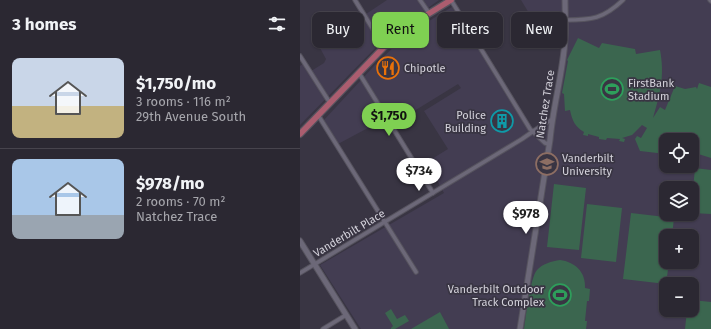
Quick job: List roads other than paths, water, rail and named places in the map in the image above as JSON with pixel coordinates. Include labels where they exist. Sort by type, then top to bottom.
[{"type":"main road","points":[[429,13],[451,0]]},
{"type":"main road","name":"Natchez Trace","points":[[565,0],[565,12]]},
{"type":"main road","points":[[300,134],[383,48]]},
{"type":"main road","name":"Natchez Trace","points":[[520,329],[549,144],[551,120],[564,48]]},
{"type":"main road","points":[[300,241],[355,329]]},
{"type":"street","points":[[355,0],[372,28]]},
{"type":"street","points":[[420,0],[427,12]]},
{"type":"street","points":[[451,0],[532,132],[545,143],[549,144]]},
{"type":"street","points":[[567,20],[587,20],[599,17],[613,10],[623,0]]},
{"type":"street","points":[[301,58],[330,103]]},
{"type":"street","points":[[358,73],[433,193]]},
{"type":"street","points":[[318,115],[416,272]]},
{"type":"street","name":"Vanderbilt Place","points":[[300,273],[551,120]]},
{"type":"street","points":[[323,329],[346,315]]},
{"type":"place","name":"Chipotle","points":[[388,68]]},
{"type":"place","name":"FirstBank Stadium","points":[[612,89]]},
{"type":"place","name":"Police Building","points":[[502,121]]},
{"type":"place","name":"Vanderbilt University","points":[[547,164]]},
{"type":"place","name":"Vanderbilt Outdoor Track Complex","points":[[560,295]]}]
